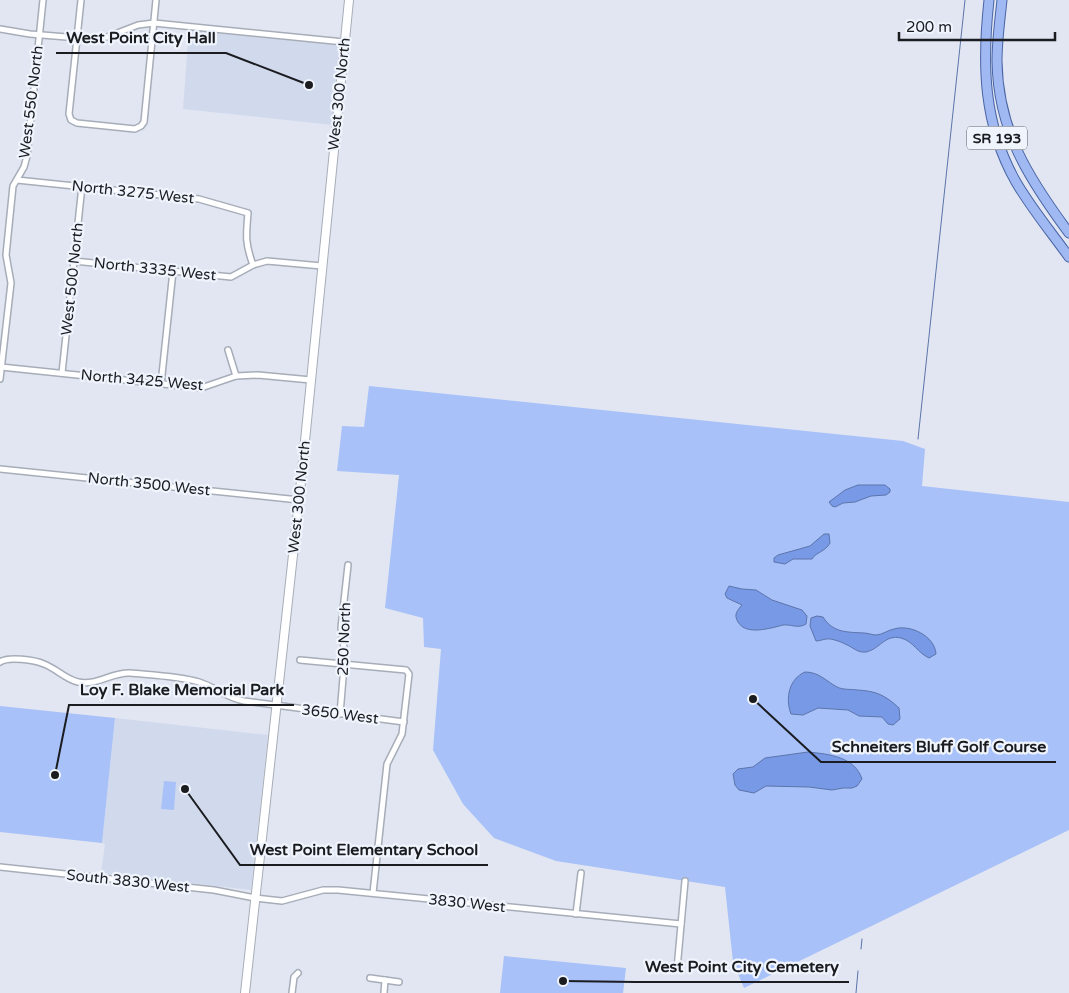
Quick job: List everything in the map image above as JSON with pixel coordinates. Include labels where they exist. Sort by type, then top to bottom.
[{"type":"main road","name":"West 300 North","points":[[245,993],[299,500],[349,0]]},
{"type":"main road","name":"SR 193","points":[[989,0],[985,40],[985,76],[988,105],[997,139],[1020,189],[1069,256]]},
{"type":"main road","name":"SR 193","points":[[1002,0],[997,62],[1000,89],[1008,126],[1017,151],[1030,176],[1069,233]]},
{"type":"street","name":"West 550 North","points":[[0,379],[11,283],[6,255],[13,186],[24,167],[27,156],[43,0]]},
{"type":"street","points":[[81,0],[69,114],[71,120],[77,123],[135,129],[144,122],[156,0]]},
{"type":"street","points":[[0,28],[39,35],[91,39],[107,37],[138,25],[154,23],[344,42]]},
{"type":"street","name":"North 3275 West","points":[[17,180],[199,199],[248,213],[246,243],[253,266]]},
{"type":"street","name":"West 500 North","points":[[62,373],[82,186]]},
{"type":"street","name":"North 3335 West","points":[[74,261],[231,276],[267,261],[322,266]]},
{"type":"street","points":[[162,384],[173,271]]},
{"type":"street","points":[[228,350],[236,376]]},
{"type":"street","name":"North 3425 West","points":[[2,367],[201,388],[236,376],[258,375],[311,380]]},
{"type":"street","name":"North 3500 West","points":[[0,469],[299,500]]},
{"type":"street","name":"250 North","points":[[340,714],[346,654],[342,628],[348,564]]},
{"type":"street","name":"3650 West","points":[[1,661],[8,658],[38,662],[50,667],[70,680],[80,682],[97,681],[121,673],[192,680],[237,700],[404,722]]},
{"type":"street","points":[[300,660],[408,672],[402,734],[387,764],[373,893]]},
{"type":"street","name":"South 3830 West","points":[[0,867],[214,890],[255,898]]},
{"type":"street","points":[[576,914],[581,873]]},
{"type":"street","points":[[677,969],[686,881]]},
{"type":"street","name":"3830 West","points":[[255,898],[288,901],[316,892],[330,890],[681,924]]},
{"type":"street","points":[[292,993],[294,977],[298,973]]},
{"type":"street","points":[[370,978],[399,982]]},
{"type":"street","points":[[384,993],[385,980]]},
{"type":"shaded area","points":[[189,29],[340,45],[332,125],[183,109]]},
{"type":"shaded area","points":[[369,386],[903,441],[925,449],[922,486],[1069,502],[1069,830],[744,988],[733,962],[725,887],[556,861],[494,838],[463,804],[433,750],[441,649],[424,647],[423,618],[385,608],[399,475],[337,471],[342,426],[364,427]]},
{"type":"shaded area","points":[[858,485],[885,485],[890,489],[890,492],[886,495],[871,496],[835,507],[829,502],[845,490]]},
{"type":"shaded area","points":[[824,534],[829,534],[830,543],[812,559],[793,559],[785,564],[774,562],[774,558],[778,555],[810,546]]},
{"type":"shaded area","points":[[729,586],[756,590],[772,600],[802,610],[807,616],[806,624],[797,626],[783,625],[759,630],[747,629],[738,622],[736,617],[742,605],[727,598],[725,594]]},
{"type":"shaded area","points":[[823,617],[836,629],[846,632],[876,635],[900,628],[914,630],[921,633],[931,642],[936,654],[929,658],[909,642],[895,637],[866,652],[858,651],[831,639],[816,641],[810,626],[811,618]]},
{"type":"shaded area","points":[[805,672],[818,675],[839,688],[870,691],[880,694],[899,708],[900,719],[893,725],[888,724],[882,717],[859,716],[848,710],[818,708],[803,715],[791,714],[788,702],[792,684],[795,679]]},
{"type":"shaded area","points":[[0,706],[115,718],[102,843],[0,832]]},
{"type":"shaded area","points":[[115,718],[268,735],[251,890],[101,873],[105,844],[102,843]]},
{"type":"shaded area","points":[[808,752],[824,754],[847,761],[859,772],[862,779],[857,786],[852,788],[832,790],[809,787],[766,786],[754,793],[739,790],[735,785],[733,774],[738,769],[753,767],[765,758]]},
{"type":"shaded area","points":[[164,781],[176,782],[174,810],[161,809]]},
{"type":"shaded area","points":[[504,956],[626,968],[623,993],[500,993]]},
{"type":"waterway","points":[[918,439],[965,0]]},
{"type":"waterway","points":[[861,949],[862,939]]},
{"type":"waterway","points":[[856,993],[858,971]]},
{"type":"place","name":"West Point City Hall","points":[[309,85]]},
{"type":"place","name":"Schneiters Bluff Golf Course","points":[[753,699]]},
{"type":"place","name":"Loy F. Blake Memorial Park","points":[[55,775]]},
{"type":"place","name":"West Point Elementary School","points":[[185,789]]},
{"type":"place","name":"West Point City Cemetery","points":[[563,981]]}]
